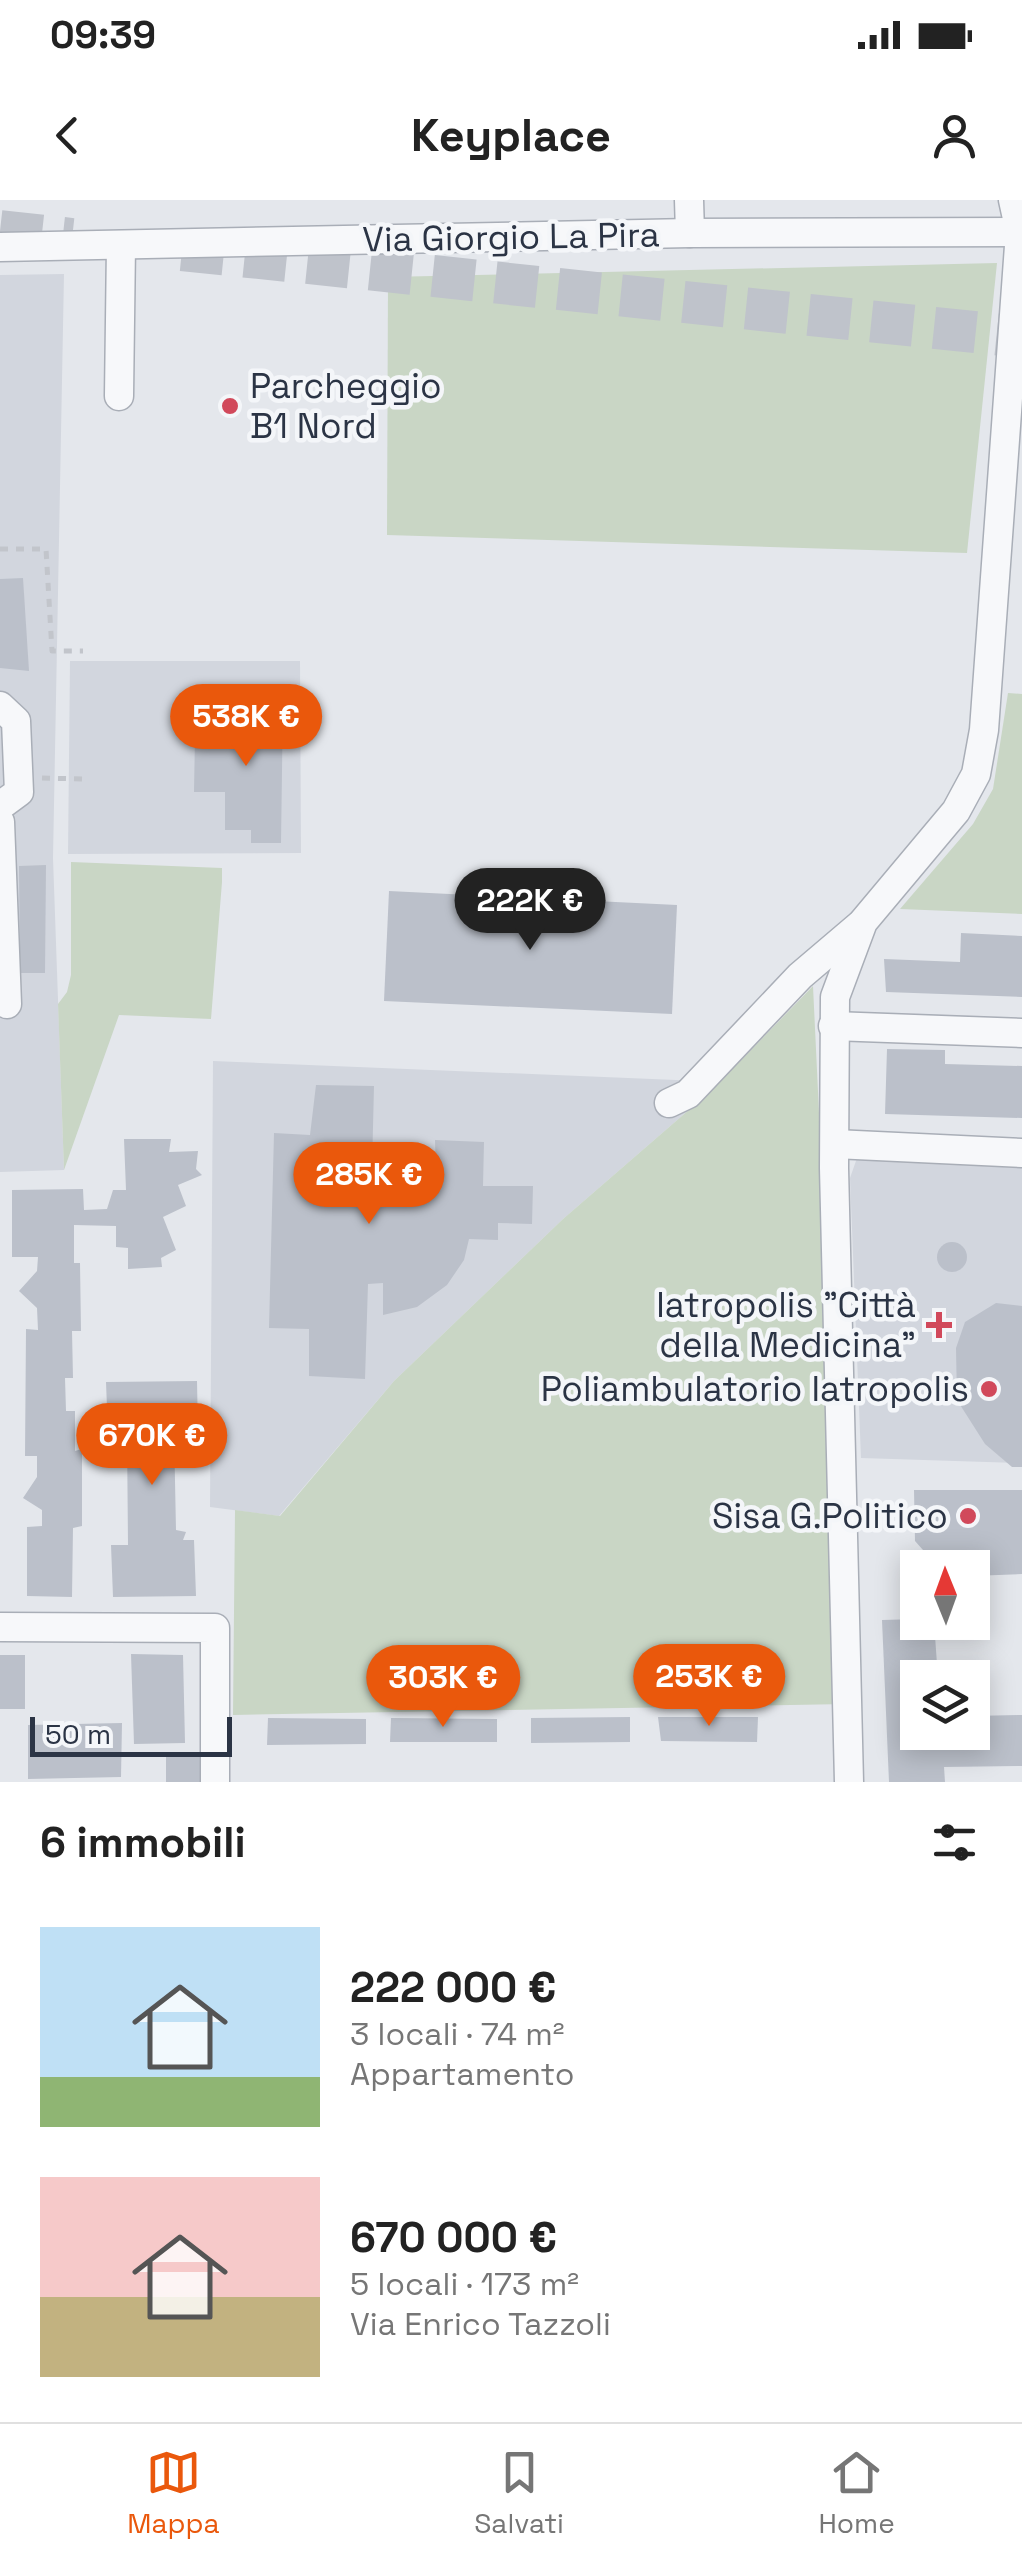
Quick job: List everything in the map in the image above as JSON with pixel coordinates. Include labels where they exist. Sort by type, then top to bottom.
[{"type":"street","points":[[689,200],[690,233]]},
{"type":"street","points":[[668,1103],[688,1094],[800,976],[863,922],[956,810],[976,774],[984,730],[1021,232],[1013,200]]},
{"type":"street","name":"Via Giorgio La Pira","points":[[0,247],[690,233],[1021,232]]},
{"type":"street","points":[[118,396],[121,245]]},
{"type":"street","points":[[0,706],[16,721],[19,792],[0,806]]},
{"type":"street","points":[[0,822],[7,1004]]},
{"type":"street","points":[[849,1782],[833,1026],[835,997],[863,922]]},
{"type":"street","points":[[833,1026],[1022,1033]]},
{"type":"street","points":[[835,1144],[1022,1153]]},
{"type":"street","points":[[0,1627],[215,1628],[215,1782]]},
{"type":"path","points":[[0,549],[46,548],[52,651],[83,651]]},
{"type":"path","points":[[18,778],[82,779]]},
{"type":"shaded area","points":[[64,274],[53,858],[64,1170],[0,1172],[0,275]]},
{"type":"shaded area","points":[[70,661],[300,661],[301,853],[68,854]]},
{"type":"shaded area","points":[[213,1061],[700,1081],[713,1089],[563,1219],[394,1381],[279,1516],[210,1507]]},
{"type":"shaded area","name":"Iatropolis \"Città della Medicina\"","points":[[857,1158],[1022,1164],[1022,1463],[861,1458],[850,1178]]},
{"type":"green space","points":[[997,263],[967,553],[387,535],[388,277]]},
{"type":"green space","points":[[1008,693],[1022,694],[1022,914],[900,909],[973,824],[993,789]]},
{"type":"green space","points":[[71,862],[222,868],[222,882],[211,1019],[119,1015],[64,1170],[58,1004],[67,992],[71,975]]},
{"type":"green space","points":[[813,986],[847,1704],[233,1715],[235,1510],[280,1516],[394,1381],[563,1219],[713,1089]]},
{"type":"building","points":[[23,578],[29,671],[0,668],[0,579]]},
{"type":"building","points":[[252,698],[283,699],[281,843],[251,843],[251,830],[225,830],[225,792],[194,792],[195,736],[224,736],[225,708],[252,708]]},
{"type":"building","points":[[46,865],[45,973],[20,973],[19,866]]},
{"type":"building","points":[[389,891],[677,905],[672,1014],[384,1001]]},
{"type":"building","points":[[961,933],[1022,936],[1022,997],[886,992],[884,959],[960,962]]},
{"type":"building","points":[[887,1049],[945,1050],[945,1064],[1022,1066],[1022,1118],[885,1114]]},
{"type":"building","points":[[316,1085],[374,1086],[372,1168],[436,1171],[435,1140],[484,1142],[483,1186],[533,1186],[532,1224],[498,1223],[498,1240],[469,1239],[464,1260],[447,1285],[417,1307],[383,1315],[383,1283],[368,1284],[365,1379],[309,1376],[309,1329],[269,1328],[274,1133],[310,1135]]},
{"type":"building","points":[[124,1139],[171,1139],[169,1152],[198,1151],[196,1169],[202,1175],[178,1185],[186,1206],[163,1217],[176,1250],[161,1258],[162,1267],[128,1269],[128,1248],[116,1247],[116,1226],[74,1225],[74,1263],[80,1263],[81,1331],[72,1331],[73,1378],[65,1378],[66,1411],[75,1411],[75,1451],[82,1449],[82,1526],[73,1528],[72,1597],[27,1596],[27,1527],[42,1526],[42,1510],[23,1498],[37,1477],[37,1456],[25,1456],[26,1329],[38,1330],[37,1308],[19,1291],[37,1271],[38,1257],[12,1257],[12,1190],[83,1189],[84,1210],[107,1209],[113,1190],[126,1190]]},
{"type":"building","points":[[952,1242],[962,1247],[967,1257],[962,1267],[952,1272],[942,1267],[937,1257],[942,1247]]},
{"type":"building","name":"Poliambulatorio Iatropolis","points":[[996,1303],[1022,1306],[1022,1467],[1012,1467],[985,1444],[957,1400],[956,1348],[965,1322]]},
{"type":"building","points":[[197,1381],[198,1431],[174,1431],[176,1530],[186,1532],[183,1540],[194,1540],[196,1596],[113,1597],[111,1545],[128,1545],[127,1434],[108,1434],[106,1382]]},
{"type":"building","name":"Sisa G.Politico","points":[[914,1490],[1022,1490],[1022,1574],[990,1575],[990,1550],[923,1550],[915,1541]]},
{"type":"building","points":[[882,1620],[900,1620],[900,1640],[935,1640],[937,1660],[900,1660],[900,1750],[990,1750],[990,1716],[1022,1715],[1022,1766],[944,1767],[945,1782],[889,1782]]},
{"type":"building","points":[[131,1654],[183,1655],[185,1743],[134,1744]]},
{"type":"building","points":[[0,1655],[25,1655],[25,1709],[0,1709]]},
{"type":"building","points":[[630,1717],[630,1742],[531,1743],[531,1718]]},
{"type":"building","points":[[658,1717],[758,1717],[757,1742],[661,1741]]},
{"type":"building","points":[[268,1718],[366,1719],[366,1744],[267,1745]]},
{"type":"building","points":[[391,1718],[497,1719],[497,1742],[390,1742]]},
{"type":"building","points":[[122,1723],[121,1777],[28,1779],[28,1725]]},
{"type":"building","points":[[166,1755],[215,1756],[215,1782],[166,1782]]},
{"type":"tunnel","points":[[0,231],[72,239]]},
{"type":"tunnel","points":[[182,250],[1022,337]]},
{"type":"place","name":"Parcheggio B1 Nord","points":[[230,406]]},
{"type":"place","name":"Iatropolis \"Città della Medicina\"","points":[[939,1325]]},
{"type":"place","name":"Poliambulatorio Iatropolis","points":[[989,1389]]},
{"type":"place","name":"Sisa G.Politico","points":[[968,1516]]}]
